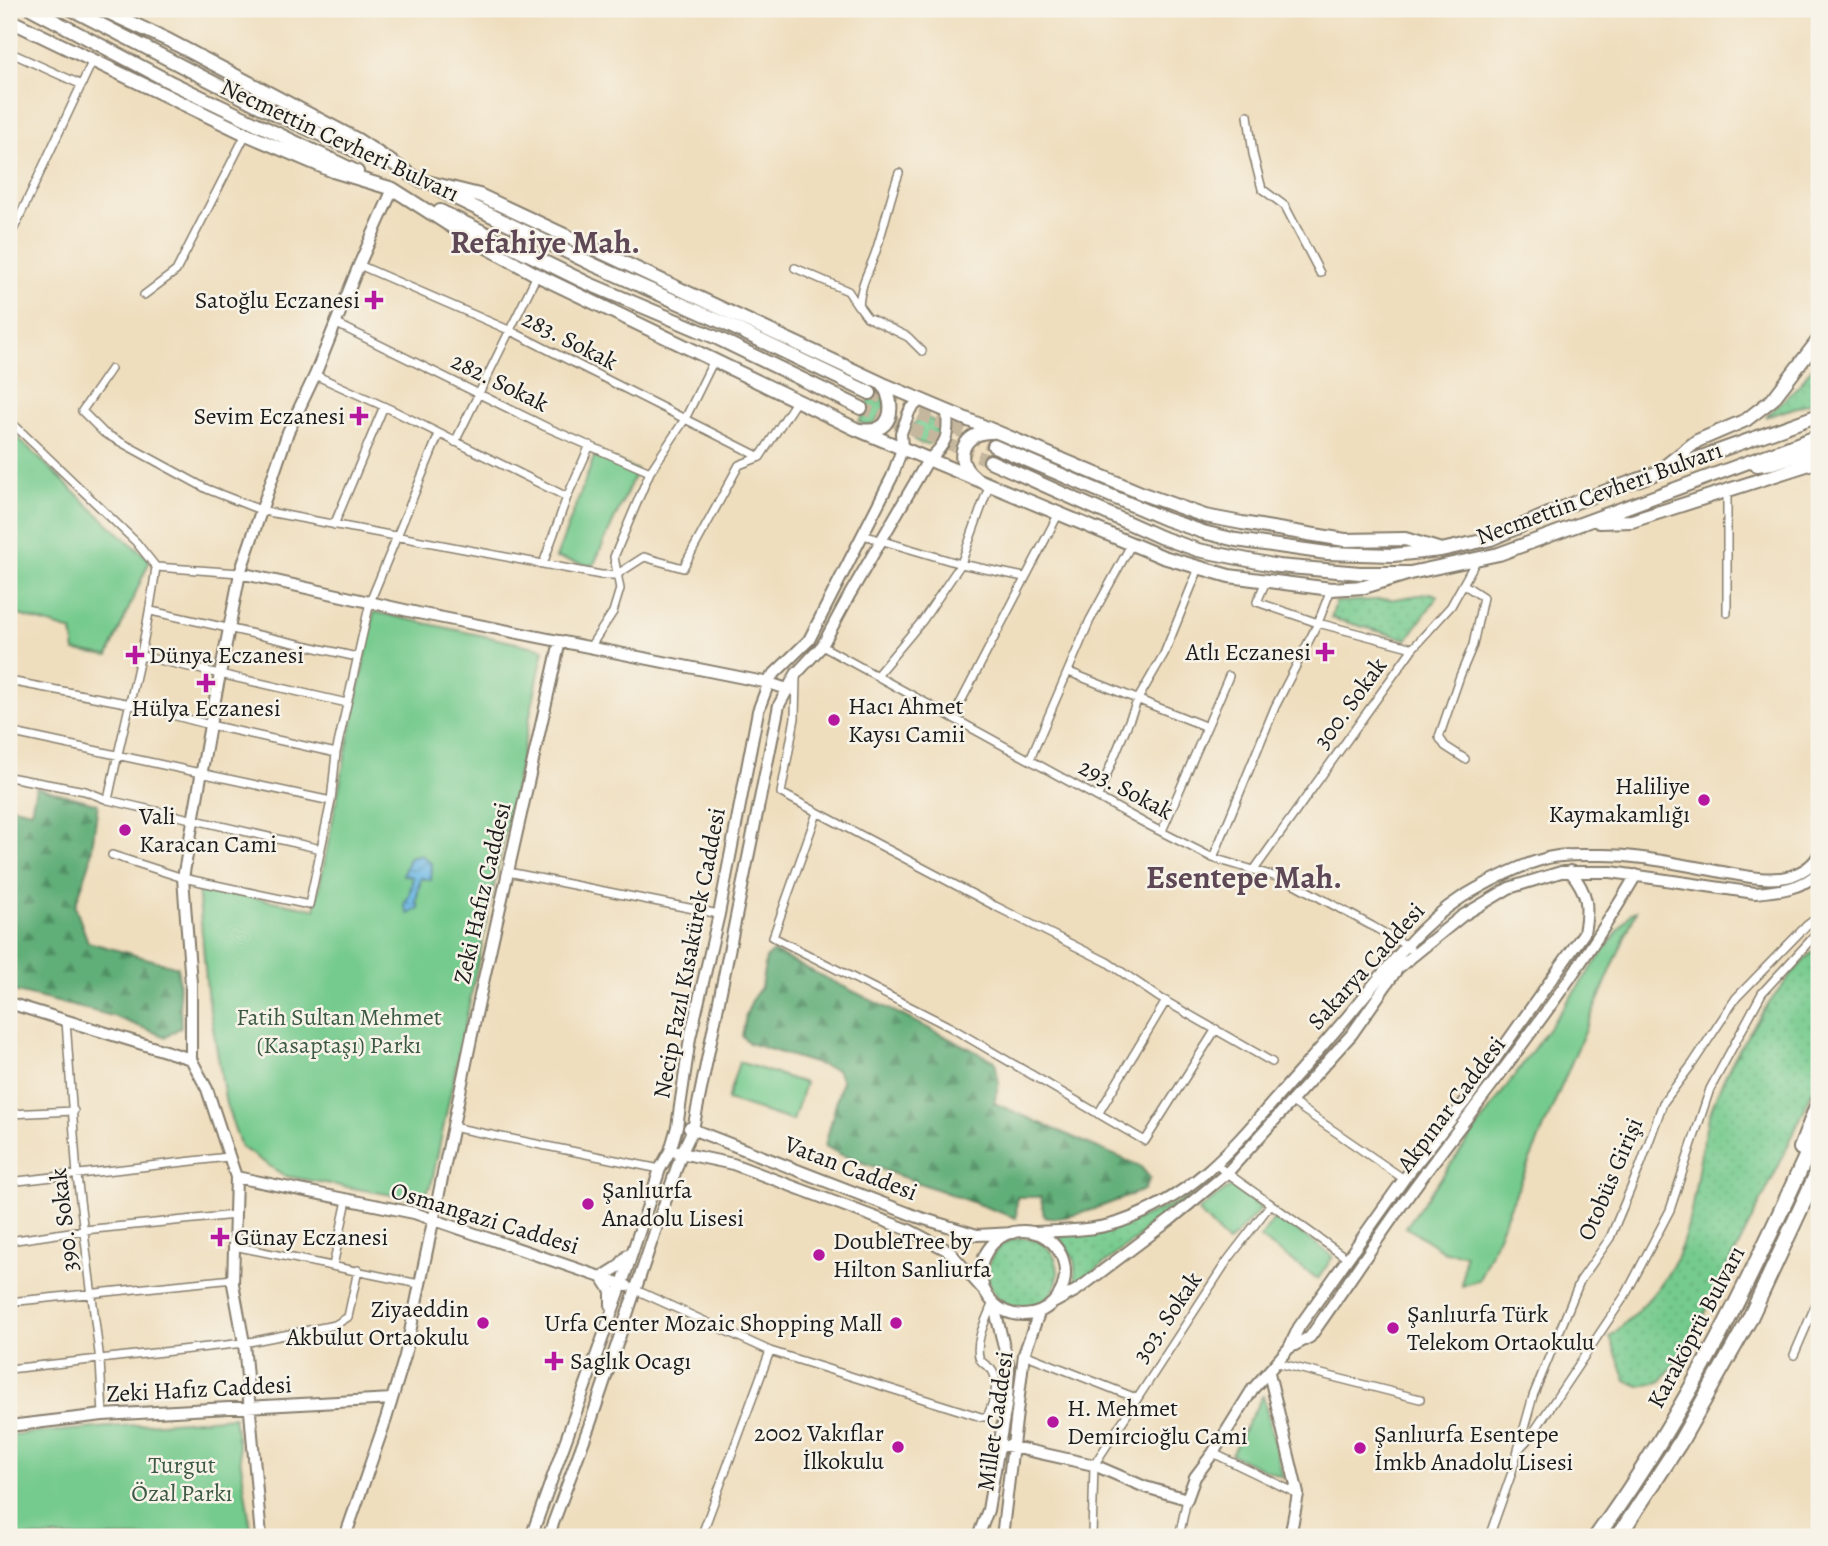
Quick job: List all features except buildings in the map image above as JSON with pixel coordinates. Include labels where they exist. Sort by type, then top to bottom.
[{"type":"highway","points":[[1777,1223],[1798,1155],[1819,1101]]},
{"type":"highway","name":"Karaköprü Bulvarı","points":[[1596,1537],[1650,1455],[1734,1311],[1819,1128]]},
{"type":"highway","name":"Karaköprü Bulvarı","points":[[1618,1537],[1710,1392],[1749,1320],[1819,1170]]},
{"type":"highway","points":[[1791,1231],[1819,1182]]},
{"type":"main road","name":"Necmettin Cevheri Bulvarı","points":[[32,9],[172,83],[587,283],[717,338],[861,408]]},
{"type":"main road","name":"Necmettin Cevheri Bulvarı","points":[[72,9],[259,106],[870,393]]},
{"type":"main road","points":[[101,9],[168,40],[356,139],[419,180],[479,195],[883,384],[1146,495],[1205,516],[1345,540],[1405,539],[1441,550]]},
{"type":"main road","points":[[9,20],[246,134],[333,171],[393,189],[465,235],[537,275],[856,429],[1163,556],[1229,576],[1331,589],[1364,587],[1410,573]]},
{"type":"main road","points":[[261,1537],[244,1343],[233,1279],[236,1177],[207,1089],[191,1059],[191,983],[183,878],[209,725],[240,573],[288,432],[315,375],[393,189]]},
{"type":"main road","points":[[1656,474],[1697,441],[1746,420],[1773,400],[1819,339]]},
{"type":"main road","points":[[856,429],[876,429],[888,419],[891,400],[883,384]]},
{"type":"main road","name":"Necip Fazıl Kısakürek Caddesi","points":[[531,1537],[677,1127],[690,1038],[719,914],[758,711],[771,677],[809,640],[892,477],[902,449],[901,433],[910,410],[920,400]]},
{"type":"main road","name":"Necip Fazıl Kısakürek Caddesi","points":[[548,1537],[682,1152],[693,1129],[779,705],[796,674],[822,646],[928,460],[941,449],[949,431],[947,411]]},
{"type":"main road","name":"Necmettin Cevheri Bulvarı","points":[[995,446],[1165,519],[1203,532],[1236,540],[1327,553],[1393,555],[1441,550],[1491,539],[1576,502],[1819,415]]},
{"type":"main road","points":[[983,483],[967,473],[962,463],[962,453],[975,434],[999,433]]},
{"type":"main road","name":"Necmettin Cevheri Bulvarı","points":[[990,461],[1160,537],[1198,550],[1278,566],[1360,573],[1410,573],[1511,550],[1819,436]]},
{"type":"main road","points":[[1736,467],[1772,463],[1819,449]]},
{"type":"main road","points":[[1588,522],[1632,521],[1819,461]]},
{"type":"main road","points":[[240,573],[590,648],[769,683],[787,689]]},
{"type":"main road","name":"Zeki Hafız Caddesi","points":[[345,1537],[405,1356],[452,1127],[560,641]]},
{"type":"main road","name":"Sakarya Caddesi","points":[[1031,1232],[1118,1223],[1159,1206],[1192,1185],[1216,1165],[1406,946],[1434,918],[1474,890],[1544,859],[1601,855],[1652,860],[1755,878],[1774,878],[1802,871],[1816,860],[1819,854]]},
{"type":"main road","name":"Sakarya Caddesi","points":[[1053,1303],[1077,1290],[1227,1173],[1352,1034],[1398,968],[1462,916],[1509,888],[1570,871],[1611,872],[1755,893],[1773,892],[1803,884],[1819,872]]},
{"type":"main road","name":"Akpınar Caddesi","points":[[1186,1499],[1195,1477],[1252,1390],[1289,1349],[1299,1327],[1404,1179],[1464,1103],[1584,933],[1586,900],[1582,886],[1570,871]]},
{"type":"main road","name":"Akpınar Caddesi","points":[[1289,1349],[1310,1337],[1413,1190],[1561,989],[1619,905],[1636,875]]},
{"type":"main road","points":[[9,1003],[191,1059]]},
{"type":"main road","name":"Vatan Caddesi","points":[[677,1127],[693,1129],[918,1217],[977,1235],[1013,1233]]},
{"type":"main road","name":"Vatan Caddesi","points":[[670,1151],[733,1164],[909,1230],[949,1251],[985,1292]]},
{"type":"main road","name":"Osmangazi Caddesi","points":[[236,1177],[414,1213],[636,1290]]},
{"type":"main road","points":[[1031,1232],[1054,1244],[1065,1267],[1065,1280],[1061,1293],[1039,1313],[1014,1315],[1003,1310],[985,1292],[982,1268],[992,1245],[1013,1233],[1031,1232]]},
{"type":"main road","points":[[611,1313],[611,1291],[602,1277],[618,1267],[639,1234]]},
{"type":"main road","name":"Millet Caddesi","points":[[978,1537],[988,1510],[1007,1400],[1009,1367],[993,1302]]},
{"type":"main road","name":"Millet Caddesi","points":[[1002,1537],[1024,1354],[1039,1313]]},
{"type":"main road","points":[[1269,1373],[1298,1494],[1290,1537]]},
{"type":"main road","name":"Zeki Hafız Caddesi","points":[[9,1426],[103,1415],[392,1399]]},
{"type":"main road","points":[[999,1444],[1094,1465],[1145,1487],[1186,1499]]},
{"type":"street","points":[[9,52],[82,85]]},
{"type":"street","points":[[9,239],[93,60]]},
{"type":"street","points":[[1248,115],[1253,154],[1262,189],[1285,206],[1320,274]]},
{"type":"street","points":[[144,295],[176,271],[246,134]]},
{"type":"street","points":[[859,306],[861,285],[877,249],[899,173]]},
{"type":"street","name":"283. Sokak","points":[[359,265],[511,331],[760,457]]},
{"type":"street","points":[[795,268],[848,291],[867,317],[908,337],[922,351]]},
{"type":"street","points":[[455,442],[537,275]]},
{"type":"street","name":"282. Sokak","points":[[335,323],[547,427],[650,472]]},
{"type":"street","points":[[590,648],[613,612],[620,589],[614,557],[650,472],[685,419],[714,360]]},
{"type":"street","points":[[111,369],[82,411],[104,433],[207,489],[263,511],[396,538],[616,575],[644,557],[682,568],[739,465],[760,457],[797,400]]},
{"type":"street","points":[[315,375],[384,406],[567,497]]},
{"type":"street","points":[[334,525],[384,406]]},
{"type":"street","points":[[9,420],[136,542],[156,567],[151,611],[108,800]]},
{"type":"street","points":[[112,855],[183,878],[309,905],[331,801],[336,753],[370,602],[439,434]]},
{"type":"street","points":[[544,564],[567,497],[590,445]]},
{"type":"street","points":[[877,675],[923,620],[961,565],[983,483]]},
{"type":"street","points":[[1724,492],[1727,494],[1727,613]]},
{"type":"street","points":[[953,717],[1059,513]]},
{"type":"street","points":[[863,534],[961,565],[1024,577]]},
{"type":"street","points":[[1030,759],[1090,620],[1132,542]]},
{"type":"street","name":"300. Sokak","points":[[1254,870],[1413,648],[1451,606],[1477,559]]},
{"type":"street","points":[[156,567],[240,573]]},
{"type":"street","points":[[1098,796],[1138,699],[1164,654],[1199,568]]},
{"type":"street","points":[[1266,581],[1257,602],[1318,623],[1413,648]]},
{"type":"street","points":[[1463,583],[1483,597],[1473,646],[1439,737],[1445,746],[1465,759]]},
{"type":"street","points":[[1213,858],[1275,707],[1318,623],[1331,589]]},
{"type":"street","points":[[151,611],[357,656]]},
{"type":"street","name":"293. Sokak","points":[[822,646],[1213,858],[1287,880],[1406,946],[1416,955]]},
{"type":"street","points":[[141,656],[347,703]]},
{"type":"street","points":[[1069,672],[1207,727]]},
{"type":"street","points":[[796,674],[795,718],[781,793],[1107,962],[1166,1001],[1272,1062]]},
{"type":"street","points":[[1162,831],[1229,676]]},
{"type":"street","points":[[9,681],[131,704],[209,725],[336,753]]},
{"type":"street","points":[[9,732],[331,801]]},
{"type":"street","points":[[9,777],[85,791],[108,800],[321,849]]},
{"type":"street","points":[[817,813],[773,937],[950,1027],[1145,1141],[1216,1029]]},
{"type":"street","points":[[508,872],[719,914]]},
{"type":"street","name":"Otobüs Girişi","points":[[1489,1537],[1534,1396],[1580,1282],[1610,1238],[1663,1103],[1736,998],[1819,916]]},
{"type":"street","points":[[1517,1453],[1626,1294],[1670,1210],[1710,1089],[1762,993],[1819,931]]},
{"type":"street","points":[[1098,1114],[1166,1001]]},
{"type":"street","name":"390. Sokak","points":[[66,1021],[78,1175],[93,1293],[103,1415]]},
{"type":"street","points":[[1292,1102],[1404,1179]]},
{"type":"street","points":[[9,1114],[74,1111]]},
{"type":"street","points":[[452,1127],[660,1169]]},
{"type":"street","points":[[9,1182],[228,1157]]},
{"type":"street","points":[[1216,1165],[1348,1259]]},
{"type":"street","points":[[333,1266],[348,1200]]},
{"type":"street","name":"303. Sokak","points":[[1094,1465],[1227,1261],[1270,1205]]},
{"type":"street","points":[[9,1241],[84,1230],[235,1215]]},
{"type":"street","points":[[234,1245],[419,1284]]},
{"type":"street","points":[[9,1369],[244,1343],[335,1325],[348,1317],[358,1270]]},
{"type":"street","points":[[9,1302],[233,1279]]},
{"type":"street","points":[[636,1290],[770,1352],[987,1417],[993,1405],[995,1379],[991,1369],[978,1355],[980,1337],[993,1302]]},
{"type":"street","points":[[1794,1355],[1819,1297]]},
{"type":"street","points":[[701,1537],[770,1352]]},
{"type":"street","points":[[1024,1354],[1136,1398]]},
{"type":"street","points":[[1278,1363],[1420,1399]]},
{"type":"street","points":[[1213,1453],[1298,1494]]},
{"type":"street","points":[[1092,1537],[1094,1465]]},
{"type":"street","points":[[1179,1537],[1186,1499]]},
{"type":"green space","points":[[1819,358],[1819,400],[1766,417],[1799,385]]},
{"type":"green space","points":[[875,388],[883,395],[885,411],[875,423],[866,425],[859,422]]},
{"type":"green space","points":[[925,418],[934,422],[938,431],[934,440],[925,444],[916,440],[912,431],[916,422]]},
{"type":"green space","points":[[9,429],[106,522],[150,560],[108,656],[75,651],[72,631],[9,612]]},
{"type":"green space","points":[[596,452],[637,470],[593,566],[556,558]]},
{"type":"green space","points":[[1431,593],[1438,596],[1407,639],[1331,618],[1336,602],[1395,599]]},
{"type":"green space","name":"Fatih Sultan Mehmet (Kasaptaşı) Parkı","points":[[374,612],[544,649],[431,1186],[420,1200],[285,1176],[241,1147],[226,1104],[207,992],[198,887],[315,909]]},
{"type":"green space","points":[[36,787],[98,804],[90,862],[75,906],[88,942],[178,967],[181,1027],[166,1037],[113,1016],[9,990],[9,806],[31,811]]},
{"type":"green space","points":[[1636,911],[1479,1280],[1462,1286],[1465,1254],[1445,1252],[1406,1227],[1631,913]]},
{"type":"green space","points":[[1819,945],[1819,1077],[1780,1163],[1688,1347],[1660,1382],[1639,1386],[1626,1381],[1610,1337],[1660,1286],[1681,1248],[1691,1212],[1708,1120],[1716,1097],[1753,1026],[1785,982]]},
{"type":"green space","points":[[773,952],[995,1061],[999,1083],[994,1103],[1140,1166],[1150,1178],[1144,1190],[1094,1209],[1053,1218],[1044,1217],[1041,1197],[1017,1197],[1016,1218],[842,1155],[825,1146],[842,1080],[837,1070],[749,1043],[742,1036],[746,1015],[761,987],[766,958]]},
{"type":"green space","points":[[739,1062],[805,1083],[793,1121],[727,1100]]},
{"type":"green space","points":[[1233,1187],[1245,1193],[1261,1209],[1228,1243],[1198,1211]]},
{"type":"green space","points":[[1194,1195],[1076,1282],[1074,1259],[1058,1235],[1124,1225]]},
{"type":"green space","points":[[1276,1216],[1333,1256],[1318,1279],[1260,1238]]},
{"type":"green space","points":[[1023,1238],[1048,1248],[1058,1273],[1048,1298],[1023,1308],[998,1298],[988,1273],[998,1248]]},
{"type":"green space","points":[[1263,1396],[1283,1478],[1231,1454]]},
{"type":"green space","name":"Turgut Özal Parkı","points":[[234,1417],[252,1537],[9,1537],[9,1435]]},
{"type":"water","points":[[421,855],[432,864],[431,880],[421,878],[416,901],[419,908],[408,914],[404,904],[409,896],[413,877],[403,875],[409,858]]},
{"type":"tunnel","points":[[870,393],[994,446]]},
{"type":"tunnel","points":[[861,408],[990,461]]},
{"type":"place","name":"Satoğlu Eczanesi","points":[[374,300]]},
{"type":"place","name":"Sevim Eczanesi","points":[[359,416]]},
{"type":"place","name":"Atlı Eczanesi","points":[[1325,652]]},
{"type":"place","name":"Dünya Eczanesi","points":[[135,655]]},
{"type":"place","name":"Hülya Eczanesi","points":[[206,683]]},
{"type":"place","name":"Hacı Ahmet Kaysı Camii","points":[[834,720]]},
{"type":"place","name":"Haliliye Kaymakamlığı","points":[[1704,800]]},
{"type":"place","name":"Vali Karacan Cami","points":[[125,830]]},
{"type":"place","name":"Şanlıurfa Anadolu Lisesi","points":[[588,1204]]},
{"type":"place","name":"Günay Eczanesi","points":[[220,1237]]},
{"type":"place","name":"DoubleTree by Hilton Sanliurfa","points":[[819,1255]]},
{"type":"place","name":"Ziyaeddin Akbulut Ortaokulu","points":[[483,1323]]},
{"type":"place","name":"Urfa Center Mozaic Shopping Mall","points":[[896,1323]]},
{"type":"place","name":"Şanlıurfa Türk Telekom Ortaokulu","points":[[1393,1328]]},
{"type":"place","name":"Saglık Ocagı","points":[[554,1361]]},
{"type":"place","name":"H. Mehmet Demircioğlu Cami","points":[[1053,1422]]},
{"type":"place","name":"2002 Vakıflar İlkokulu","points":[[898,1447]]},
{"type":"place","name":"Şanlıurfa Esentepe İmkb Anadolu Lisesi","points":[[1360,1448]]},
{"type":"district","name":"Refahiye Mah.","points":[[545,242]]},
{"type":"district","name":"Esentepe Mah.","points":[[1244,877]]}]
